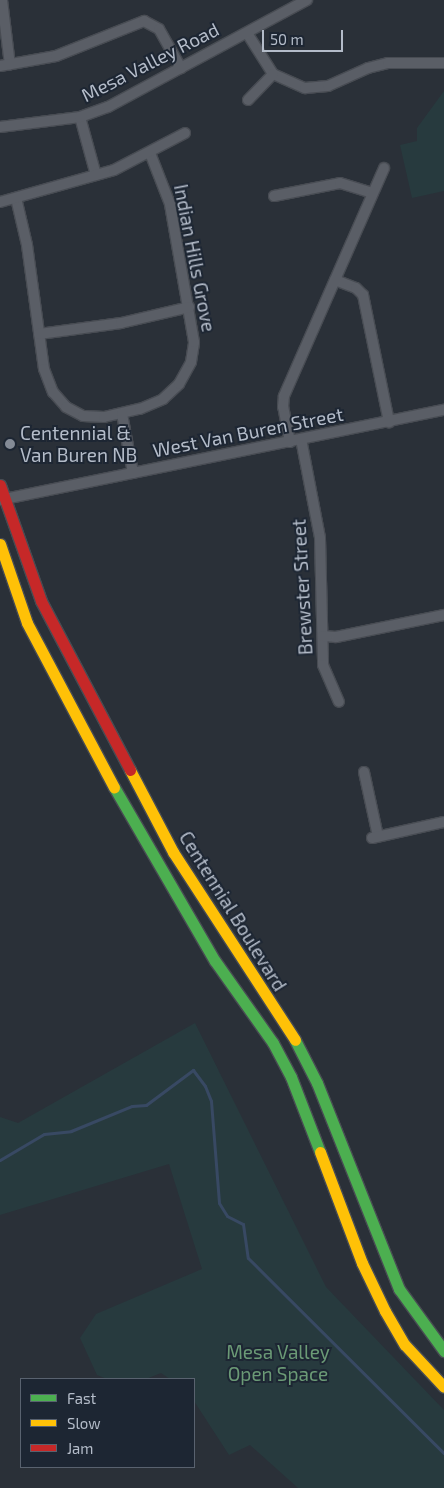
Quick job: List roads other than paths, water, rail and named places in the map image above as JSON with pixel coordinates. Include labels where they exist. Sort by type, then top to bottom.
[{"type":"main road","name":"Centennial Boulevard","points":[[0,484],[2,499],[41,601],[173,852],[245,968],[298,1045],[318,1083],[398,1289],[444,1351]]},
{"type":"main road","name":"Centennial Boulevard","points":[[0,544],[28,623],[113,785],[215,961],[273,1043],[291,1077],[362,1263],[385,1311],[405,1345],[444,1387]]},
{"type":"street","points":[[2,0],[5,66],[56,56],[144,21],[159,29],[181,68]]},
{"type":"street","name":"Mesa Valley Road","points":[[0,128],[80,117],[108,108],[247,33],[290,4],[307,0]]},
{"type":"street","points":[[247,33],[273,74],[295,86],[317,89],[377,65],[444,63]]},
{"type":"street","points":[[248,100],[273,74]]},
{"type":"street","points":[[80,117],[96,175]]},
{"type":"street","points":[[0,202],[96,175],[150,153],[185,133]]},
{"type":"street","name":"Indian Hills Grove","points":[[16,198],[27,245],[39,334],[48,382],[66,407],[73,413],[93,418],[122,414],[163,399],[187,373],[194,342],[168,199],[150,153]]},
{"type":"street","name":"Brewster Street","points":[[339,702],[323,665],[320,538],[295,440],[282,407],[284,396],[384,168]]},
{"type":"street","points":[[274,196],[340,182],[373,193]]},
{"type":"street","points":[[334,280],[356,288],[363,295],[389,422]]},
{"type":"street","points":[[39,334],[121,323],[189,307]]},
{"type":"street","name":"West Van Buren Street","points":[[2,499],[444,410]]},
{"type":"street","points":[[122,414],[133,473]]},
{"type":"street","points":[[323,636],[336,637],[444,615]]},
{"type":"street","points":[[364,772],[375,837],[444,822]]},
{"type":"waterway","points":[[0,1160],[44,1134],[71,1131],[132,1106],[146,1105],[193,1070],[205,1086],[211,1101],[219,1203],[227,1216],[243,1224],[248,1258],[444,1453]]},
{"type":"place","name":"Centennial & Van Buren NB","points":[[10,444]]},
{"type":"park label","name":"Mesa Valley Open Space","points":[[278,1363]]}]
